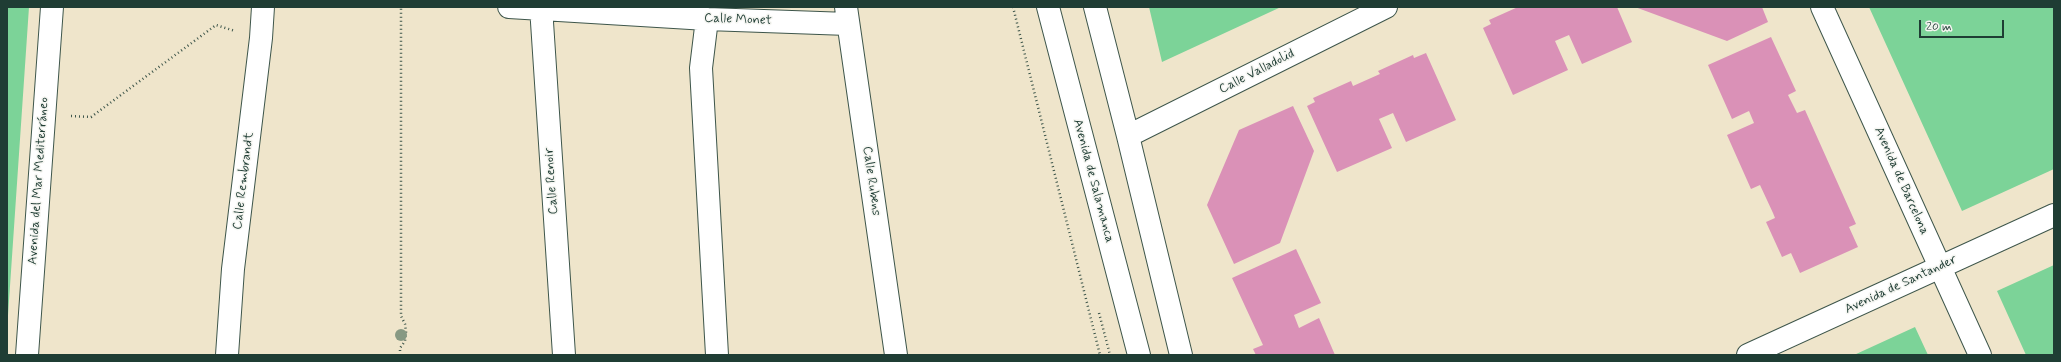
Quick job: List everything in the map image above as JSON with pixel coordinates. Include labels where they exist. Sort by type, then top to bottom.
[{"type":"street","name":"Avenida del Mar Mediterráneo","points":[[28,355],[52,7]]},
{"type":"street","name":"Calle Rembrandt","points":[[227,355],[233,269],[261,38],[263,7]]},
{"type":"street","name":"Calle Monet","points":[[509,7],[707,19],[847,16]]},
{"type":"street","name":"Avenida de Salamanca","points":[[1048,7],[1139,355]]},
{"type":"street","points":[[1095,7],[1181,355]]},
{"type":"street","name":"Calle Valladolid","points":[[1128,136],[1386,7]]},
{"type":"street","name":"Avenida de Barcelona","points":[[1822,7],[1980,355]]},
{"type":"street","name":"Calle Renoir","points":[[541,8],[564,355]]},
{"type":"street","name":"Calle Rubens","points":[[847,16],[896,355]]},
{"type":"street","points":[[707,19],[700,68],[717,355]]},
{"type":"street","name":"Avenida de Santander","points":[[1748,355],[2054,215]]},
{"type":"path","points":[[400,355],[400,348],[405,341],[406,332],[405,324],[401,316],[401,7]]},
{"type":"path","points":[[1013,7],[1100,355]]},
{"type":"path","points":[[44,115],[91,117],[216,25],[261,38]]},
{"type":"green space","points":[[7,7],[29,7],[7,330]]},
{"type":"green space","points":[[1149,7],[1281,7],[1162,62]]},
{"type":"green space","points":[[1869,7],[2054,7],[2054,169],[1962,211]]},
{"type":"green space","points":[[2054,265],[2054,355],[2026,355],[1997,291]]},
{"type":"green space","points":[[1915,327],[1928,355],[1854,355]]},
{"type":"building","points":[[1518,7],[1617,7],[1632,42],[1582,64],[1569,35],[1555,41],[1568,70],[1513,95],[1483,28],[1491,24],[1489,20]]},
{"type":"building","points":[[1635,7],[1762,7],[1768,22],[1727,41]]},
{"type":"building","points":[[1771,37],[1796,91],[1788,95],[1797,113],[1805,110],[1856,224],[1849,227],[1858,247],[1800,273],[1791,253],[1782,257],[1766,222],[1775,218],[1773,213],[1760,185],[1751,189],[1727,135],[1754,123],[1749,111],[1732,119],[1708,65]]},
{"type":"building","points":[[1426,53],[1456,120],[1406,142],[1393,113],[1379,119],[1392,148],[1337,172],[1307,106],[1315,102],[1313,98],[1351,81],[1353,86],[1380,74],[1378,71],[1413,55],[1414,58]]},
{"type":"building","points":[[1293,106],[1314,151],[1280,243],[1234,264],[1207,205],[1239,130]]},
{"type":"building","points":[[1296,249],[1321,303],[1294,315],[1299,328],[1319,318],[1335,355],[1256,355],[1253,349],[1263,345],[1232,278]]}]
